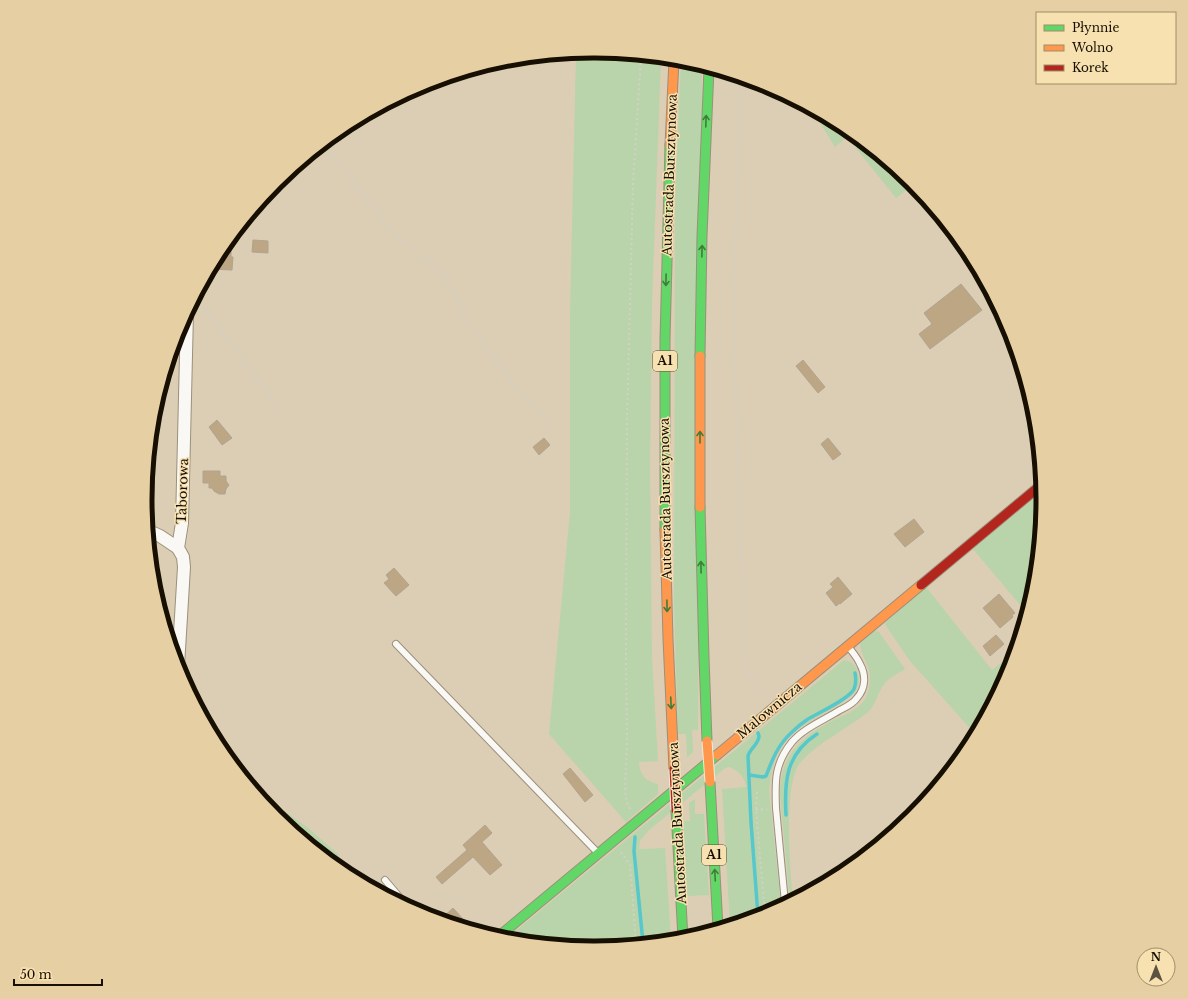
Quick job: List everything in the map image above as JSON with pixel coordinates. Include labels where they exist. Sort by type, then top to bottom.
[{"type":"main road","name":"Autostrada Bursztynowa","points":[[674,65],[666,272],[664,402],[665,510],[669,664],[683,932]]},
{"type":"main road","name":"A1","points":[[708,73],[703,185],[700,508],[707,741],[716,894],[715,924]]},
{"type":"main road","name":"Malownicza","points":[[504,932],[1036,488]]},
{"type":"street","name":"Taborowa","points":[[179,649],[184,567],[183,557],[178,548],[182,523],[187,330]]},
{"type":"street","points":[[154,533],[178,548]]},
{"type":"lane","points":[[396,644],[598,853]]},
{"type":"lane","points":[[784,897],[775,794],[776,773],[784,755],[796,738],[808,728],[853,703],[862,692],[864,672],[858,658],[847,645]]},
{"type":"lane","points":[[385,880],[397,894]]},
{"type":"lane","points":[[680,896],[688,923]]},
{"type":"path","points":[[639,819],[630,810],[625,792],[627,743],[627,422],[633,184],[641,61]]},
{"type":"path","points":[[741,83],[734,292],[737,453],[746,666],[747,671],[774,706]]},
{"type":"path","points":[[326,148],[394,233],[431,263],[449,282],[466,317],[480,339],[515,387],[555,430]]},
{"type":"path","points":[[199,302],[280,410]]},
{"type":"path","points":[[757,792],[756,810],[764,906]]},
{"type":"path","points":[[630,864],[636,939]]},
{"type":"green space","points":[[576,59],[623,59],[661,63],[652,303],[650,465],[652,657],[658,761],[639,762],[640,770],[644,777],[658,784],[658,794],[626,822],[549,734],[570,512],[570,312]]},
{"type":"green space","points":[[681,66],[702,71],[698,730],[692,730],[693,752],[687,757],[686,734],[678,734],[674,605],[675,201]]},
{"type":"green space","points":[[817,118],[847,137],[835,147]]},
{"type":"green space","points":[[848,139],[863,149],[908,189],[896,198]]},
{"type":"green space","points":[[1036,497],[1032,557],[1022,607],[973,549]]},
{"type":"green space","points":[[926,587],[992,670],[1005,660],[990,695],[971,729],[910,661],[885,623]]},
{"type":"green space","points":[[874,630],[879,632],[905,669],[885,683],[873,706],[868,712],[824,742],[800,763],[795,773],[791,789],[789,849],[792,893],[789,895],[780,795],[784,769],[788,758],[803,740],[822,726],[853,710],[865,700],[869,688],[870,674],[860,644]]},
{"type":"green space","points":[[844,660],[849,661],[855,666],[859,684],[853,694],[793,734],[787,739],[776,757],[772,770],[769,791],[780,899],[730,920],[722,789],[746,787],[740,774],[729,767],[725,768],[649,830],[640,841],[639,849],[665,848],[671,934],[623,940],[594,941],[565,940],[512,934]]},
{"type":"green space","points":[[695,799],[695,814],[704,814],[709,895],[687,896],[683,821],[690,821],[689,803]]},
{"type":"green space","points":[[274,803],[307,827],[339,855],[336,858],[325,850]]},
{"type":"building","points":[[253,240],[268,241],[268,253],[252,252]]},
{"type":"building","points":[[231,249],[231,257],[233,257],[232,270],[218,269]]},
{"type":"building","points":[[961,284],[982,310],[930,349],[919,334],[932,324],[924,313]]},
{"type":"building","points":[[803,360],[825,387],[818,393],[796,366]]},
{"type":"building","points":[[217,420],[232,438],[222,445],[209,427]]},
{"type":"building","points":[[544,438],[550,445],[539,455],[533,447]]},
{"type":"building","points":[[828,438],[841,454],[833,460],[821,444]]},
{"type":"building","points":[[203,471],[220,471],[220,476],[226,476],[226,481],[229,485],[225,494],[219,494],[212,488],[209,488],[209,483],[203,483]]},
{"type":"building","points":[[914,519],[924,532],[905,547],[894,534]]},
{"type":"building","points":[[394,568],[409,585],[396,596],[384,583],[389,579],[386,575]]},
{"type":"building","points":[[838,577],[852,594],[836,606],[826,593],[833,587],[830,584]]},
{"type":"building","points":[[999,594],[1015,613],[1012,615],[1013,617],[1000,628],[983,608]]},
{"type":"building","points":[[996,635],[1004,644],[990,656],[983,646]]},
{"type":"building","points":[[570,768],[593,795],[585,802],[563,774]]},
{"type":"building","points":[[485,825],[492,833],[482,842],[502,865],[490,875],[473,857],[442,884],[436,877],[467,850],[463,845]]},
{"type":"building","points":[[453,908],[466,922],[452,918],[445,915]]},
{"type":"waterway","points":[[749,775],[766,776],[779,748],[791,733],[808,719],[851,693],[855,685],[855,673]]},
{"type":"waterway","points":[[757,909],[748,756],[759,739],[758,733]]},
{"type":"waterway","points":[[786,815],[785,803],[789,769],[799,750],[817,734]]},
{"type":"waterway","points":[[635,837],[634,851],[643,938]]},
{"type":"traffic: fast","points":[[700,356],[702,236],[709,73]]},
{"type":"traffic: fast","points":[[665,530],[665,340],[670,145]]},
{"type":"traffic: fast","points":[[700,507],[707,741]]},
{"type":"traffic: fast","points":[[504,932],[717,755]]},
{"type":"traffic: fast","points":[[710,782],[718,923]]},
{"type":"traffic: fast","points":[[676,810],[683,932]]},
{"type":"traffic: slow","points":[[670,145],[674,65]]},
{"type":"traffic: slow","points":[[700,356],[700,507]]},
{"type":"traffic: slow","points":[[665,530],[674,769]]},
{"type":"traffic: slow","points":[[717,755],[921,585]]},
{"type":"traffic: slow","points":[[707,741],[710,782]]},
{"type":"traffic: jam","points":[[921,585],[1036,489]]},
{"type":"traffic: jam","points":[[674,769],[676,810]]}]
